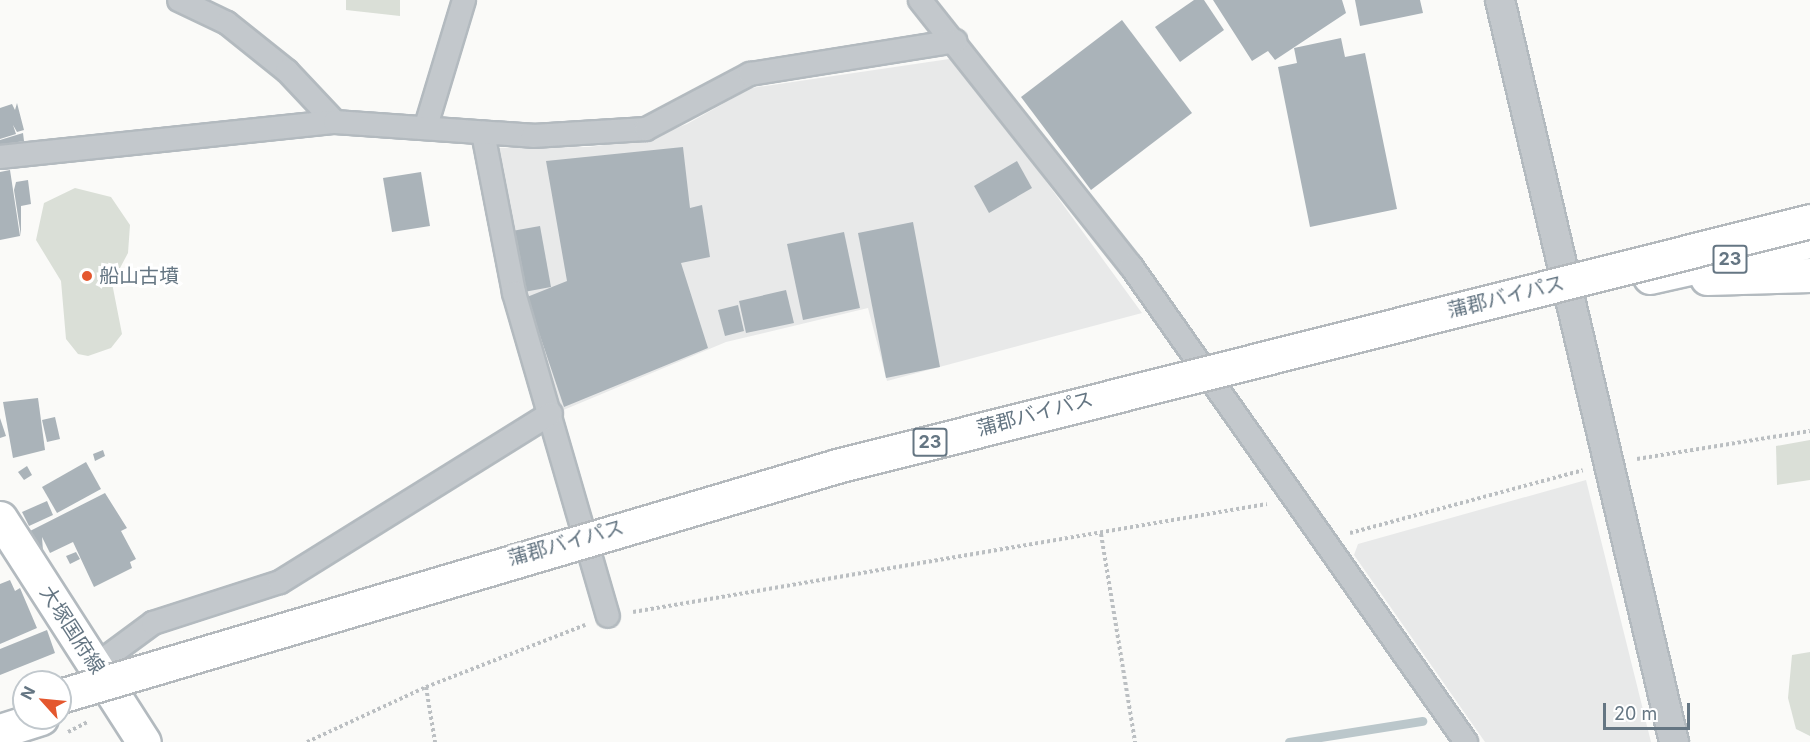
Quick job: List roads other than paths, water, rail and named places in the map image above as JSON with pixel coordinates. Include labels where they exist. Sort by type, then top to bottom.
[{"type":"main road","name":"蒲郡バイパス","points":[[72,692],[280,626],[837,466],[1810,221]]},
{"type":"main road","name":"蒲郡バイパス","points":[[72,716],[728,512],[1295,359],[1810,241]]},
{"type":"main road","points":[[1650,277],[1810,275]]},
{"type":"main road","name":"大塚国府線","points":[[0,518],[144,742]]},
{"type":"street","points":[[178,0],[228,23],[287,71],[335,122]]},
{"type":"street","points":[[426,126],[464,0]]},
{"type":"street","points":[[921,0],[1131,266],[1466,742]]},
{"type":"street","points":[[1500,0],[1674,742]]},
{"type":"street","points":[[0,157],[335,122],[426,126],[483,133],[646,129],[750,74],[955,41]]},
{"type":"street","points":[[483,133],[514,292],[551,413],[608,616]]},
{"type":"street","points":[[96,665],[153,623],[280,582],[551,413]]},
{"type":"waterway","points":[[1289,742],[1422,721]]},
{"type":"place","name":"船山古墳","points":[[87,276]]}]
